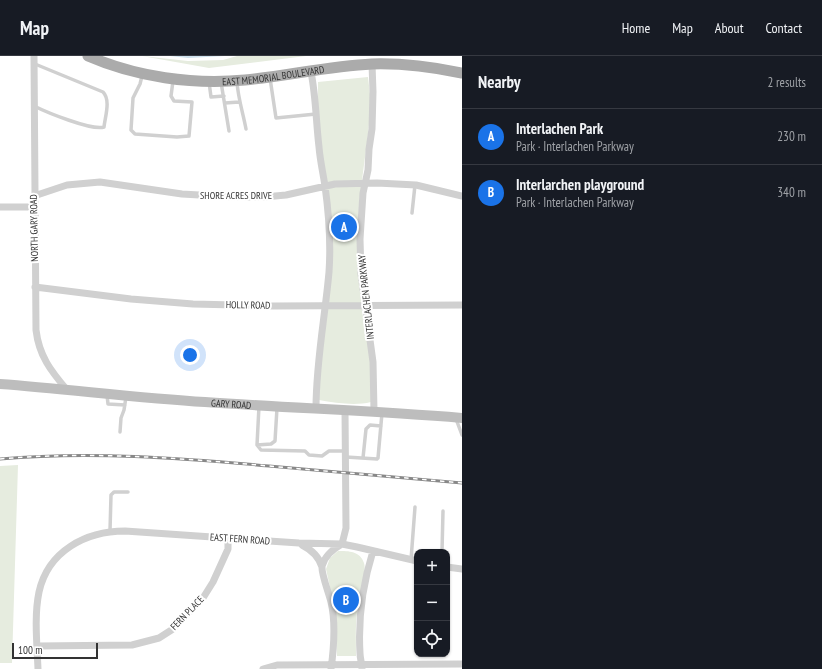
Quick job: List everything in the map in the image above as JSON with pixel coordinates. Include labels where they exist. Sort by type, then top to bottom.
[{"type":"main road","name":"EAST MEMORIAL BOULEVARD","points":[[88,56],[114,66],[142,73],[173,78],[209,81],[270,77],[372,64],[426,67],[462,73]]},
{"type":"main road","name":"GARY ROAD","points":[[0,384],[108,394],[126,401],[259,405],[459,418]]},
{"type":"street","name":"NORTH GARY ROAD","points":[[34,56],[36,330],[40,352],[51,371],[67,390]]},
{"type":"street","name":"INTERLACHEN PARKWAY","points":[[372,64],[372,129],[368,170],[360,220],[360,239],[361,274],[378,412]]},
{"type":"street","points":[[311,72],[315,92],[319,153],[325,186],[330,249],[326,305],[317,374],[316,408]]},
{"type":"street","name":"SHORE ACRES DRIVE","points":[[34,196],[67,185],[90,182],[111,183],[189,195],[234,197],[286,195],[335,184],[377,183],[415,185],[462,196]]},
{"type":"street","points":[[0,207],[34,207]]},
{"type":"street","name":"HOLLY ROAD","points":[[35,287],[110,297],[187,304],[462,305]]},
{"type":"street","points":[[322,567],[326,557],[333,549],[342,544],[346,528],[345,410]]},
{"type":"street","name":"EAST FERN ROAD","points":[[38,669],[37,611],[39,591],[57,557],[66,549],[88,536],[110,531],[125,531],[299,543],[342,544],[414,561]]},
{"type":"street","name":"FERN PLACE","points":[[38,646],[132,645],[159,638],[172,629],[203,598],[213,582],[228,549],[228,538]]},
{"type":"street","points":[[299,543],[310,549],[318,558],[322,567],[333,614],[334,633],[332,667]]},
{"type":"street","points":[[362,667],[360,653],[361,613],[369,565],[373,551]]},
{"type":"street","points":[[450,567],[462,569]]},
{"type":"street","points":[[263,669],[277,665],[362,667],[462,664]]},
{"type":"lane","points":[[34,64],[103,92],[106,95],[107,100],[104,127],[100,128],[79,124],[34,106]]},
{"type":"lane","points":[[142,73],[140,84],[134,98],[131,130],[135,134],[177,137],[189,136],[192,102],[174,101],[171,94],[173,78]]},
{"type":"lane","points":[[270,77],[276,118],[316,114]]},
{"type":"lane","points":[[236,80],[239,102],[243,112],[246,129]]},
{"type":"lane","points":[[209,81],[211,97],[224,96]]},
{"type":"lane","points":[[221,81],[229,131]]},
{"type":"lane","points":[[225,103],[239,102]]},
{"type":"lane","points":[[412,213],[415,185]]},
{"type":"lane","points":[[120,432],[122,415],[126,401]]},
{"type":"lane","points":[[259,405],[257,444],[261,450],[305,451],[309,455],[322,456],[329,451],[363,458],[377,459],[381,426],[378,412]]},
{"type":"lane","points":[[257,444],[271,444],[276,441],[277,406]]},
{"type":"lane","points":[[459,418],[462,435]]},
{"type":"lane","points":[[363,458],[366,429],[370,425],[381,426]]},
{"type":"lane","points":[[110,531],[111,495],[114,492],[128,492]]},
{"type":"lane","points":[[414,549],[415,507]]},
{"type":"lane","points":[[442,549],[443,511]]},
{"type":"shaded area","points":[[142,56],[188,61],[223,60],[237,56],[306,56],[209,68]]},
{"type":"shaded area","points":[[368,77],[371,103],[359,203],[358,246],[362,311],[370,354],[371,402],[345,404],[319,400],[320,359],[331,251],[318,112],[318,82]]},
{"type":"shaded area","points":[[18,465],[12,663],[0,663],[0,466]]},
{"type":"shaded area","points":[[338,551],[354,552],[360,556],[365,567],[356,618],[356,656],[337,656],[335,610],[326,569],[330,558]]},
{"type":"water","points":[[170,56],[225,56],[188,58]]},
{"type":"railway","points":[[0,459],[67,456],[134,456],[235,463],[462,483]]},
{"type":"place","name":"Interlachen Park","points":[[344,227]]},
{"type":"place","name":"Interlarchen playground","points":[[346,600]]}]
